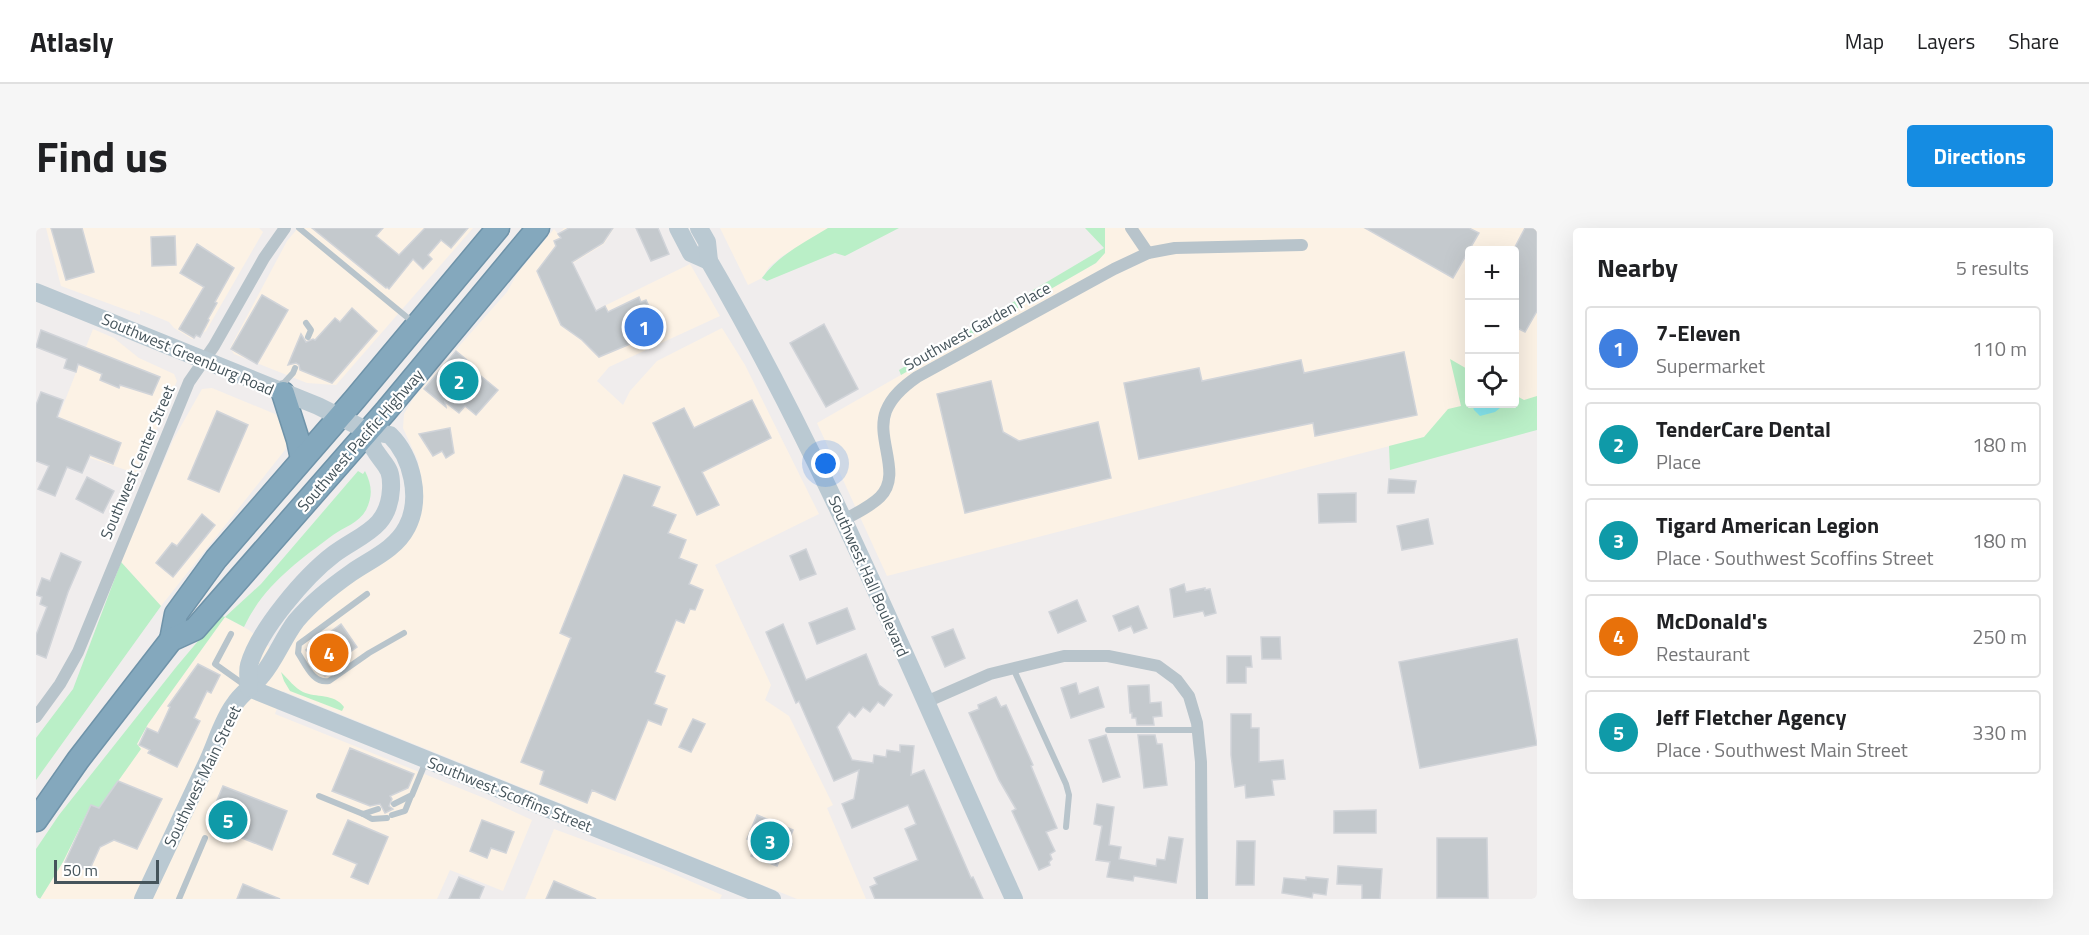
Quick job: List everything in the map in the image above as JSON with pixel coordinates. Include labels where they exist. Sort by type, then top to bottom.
[{"type":"highway","name":"Southwest Pacific Highway","points":[[171,640],[195,629],[368,431],[538,228]]},
{"type":"highway","name":"Southwest Pacific Highway","points":[[36,820],[78,760],[171,640],[176,614],[216,559],[417,326],[493,230]]},
{"type":"highway","points":[[280,392],[292,418],[302,459]]},
{"type":"street","name":"Southwest Hall Boulevard","points":[[678,228],[691,253],[709,261]]},
{"type":"street","name":"Southwest Hall Boulevard","points":[[699,228],[707,242],[709,261],[770,368],[844,520],[1014,899]]},
{"type":"street","points":[[1131,228],[1148,253]]},
{"type":"street","name":"Southwest Center Street","points":[[36,717],[60,684],[78,651],[189,382],[282,229]]},
{"type":"street","name":"Southwest Garden Place","points":[[844,520],[880,497],[887,487],[890,476],[883,435],[886,411],[893,398],[917,377],[1114,269],[1148,253],[1175,248],[1302,245]]},
{"type":"street","name":"Southwest Greenburg Road","points":[[36,292],[339,416]]},
{"type":"street","name":"Southwest Main Street","points":[[143,899],[233,705],[263,675],[286,636],[314,602],[387,550],[398,540],[411,518],[414,499],[413,484],[409,463],[399,444],[390,435],[368,431],[339,416]]},
{"type":"street","name":"Southwest Main Street","points":[[249,688],[248,667],[262,636],[273,619],[319,567],[334,554],[367,534],[380,522],[388,507],[391,489],[390,472],[385,462],[375,452],[368,431]]},
{"type":"street","points":[[926,702],[990,674],[1064,656],[1108,656],[1158,666],[1178,680],[1189,696],[1198,730],[1201,762],[1202,899]]},
{"type":"street","name":"Southwest Scoffins Street","points":[[249,688],[772,899]]},
{"type":"lane","points":[[299,228],[417,326]]},
{"type":"lane","points":[[306,323],[311,330],[308,337]]},
{"type":"lane","points":[[280,392],[295,368]]},
{"type":"lane","points":[[367,594],[299,644],[298,653],[316,680],[321,683],[329,681],[369,653],[404,633]]},
{"type":"lane","points":[[231,634],[215,664],[249,688]]},
{"type":"lane","points":[[1014,669],[1066,784],[1069,795],[1066,827]]},
{"type":"lane","points":[[1108,730],[1198,730]]},
{"type":"lane","points":[[319,796],[372,819],[389,817],[405,810],[426,760]]},
{"type":"lane","points":[[394,804],[412,795]]},
{"type":"lane","points":[[363,814],[378,809]]},
{"type":"lane","points":[[179,899],[205,838]]},
{"type":"shaded area","points":[[46,228],[259,228],[263,232],[206,331],[192,339],[174,328],[169,322],[140,310],[140,315],[61,286]]},
{"type":"shaded area","points":[[298,228],[473,228],[336,385],[307,383],[234,354],[230,348],[287,241]]},
{"type":"shaded area","points":[[564,228],[614,228],[604,244],[573,263],[596,310],[690,264],[720,316],[609,367],[597,381],[623,405],[630,391],[657,361],[722,328],[745,365],[819,514],[715,565],[771,685],[765,700],[789,716],[833,805],[827,808],[866,899],[797,899],[283,691],[275,714],[484,798],[532,820],[503,891],[450,870],[437,899],[40,899],[63,862],[91,805],[100,808],[119,779],[148,724],[225,617],[249,630],[279,655],[307,618],[366,570],[422,498],[418,461],[403,428],[404,414],[414,397],[507,292],[517,274],[554,229],[558,234]]},
{"type":"shaded area","points":[[720,228],[828,228],[781,257],[769,267],[762,278],[748,285]]},
{"type":"shaded area","points":[[1105,228],[1537,228],[1537,408],[887,576],[817,423],[1096,263],[1105,252]]},
{"type":"shaded area","points":[[93,329],[114,338],[139,358],[174,374],[177,381],[138,474],[48,444]]},
{"type":"shaded area","points":[[212,388],[275,414],[285,428],[287,444],[285,450],[161,606],[121,562],[173,440],[202,389]]},
{"type":"shaded area","points":[[554,829],[660,868],[722,895],[720,899],[525,899]]},
{"type":"green space","points":[[828,228],[899,228],[845,256],[835,253],[767,281],[762,278],[784,256]]},
{"type":"green space","points":[[1085,228],[1105,228],[1105,253],[1096,263],[901,375],[899,370],[1104,248]]},
{"type":"green space","points":[[1450,359],[1465,368],[1465,408],[1519,408],[1519,397],[1524,400],[1537,396],[1537,430],[1390,470],[1389,446],[1424,437],[1448,409],[1461,406]]},
{"type":"green space","points":[[358,471],[363,474],[365,471],[371,495],[363,514],[282,575],[261,599],[244,627],[225,617],[261,584]]},
{"type":"green space","points":[[121,562],[161,606],[36,780],[36,738],[73,689]]},
{"type":"green space","points":[[220,615],[225,617],[148,724],[137,744],[141,749],[99,808],[91,805],[63,862],[40,899],[36,899],[36,849],[59,815],[177,666]]},
{"type":"green space","points":[[281,672],[303,692],[330,698],[340,703],[344,707],[342,711],[290,691]]},
{"type":"water","points":[[1473,408],[1500,408],[1495,412],[1480,416]]},
{"type":"building","points":[[51,228],[82,228],[94,272],[66,280]]},
{"type":"building","points":[[312,228],[383,228],[376,236],[399,255],[425,228],[468,228],[451,248],[441,240],[428,255],[432,259],[423,269],[413,259],[389,289]]},
{"type":"building","points":[[569,228],[613,228],[603,243],[572,262],[596,311],[605,306],[608,312],[639,297],[641,302],[646,300],[662,335],[639,345],[637,341],[599,357],[582,340],[561,325],[537,271],[556,246],[554,241],[561,238],[558,234]]},
{"type":"building","points":[[636,228],[658,228],[669,254],[651,261]]},
{"type":"building","points":[[1365,228],[1469,228],[1479,233],[1471,246],[1465,246],[1465,257],[1453,278]]},
{"type":"building","points":[[1525,228],[1537,228],[1537,311],[1525,332],[1519,329],[1519,246],[1516,246]]},
{"type":"building","points":[[175,236],[176,265],[152,266],[151,237]]},
{"type":"building","points":[[197,244],[234,268],[215,302],[217,303],[200,337],[196,335],[194,338],[179,329],[204,287],[180,273]]},
{"type":"building","points":[[262,295],[288,310],[257,364],[231,349]]},
{"type":"building","points":[[352,308],[377,331],[332,383],[300,370],[296,363],[288,365],[301,334],[306,342],[315,340],[335,318],[340,322]]},
{"type":"building","points":[[824,324],[858,389],[826,407],[790,343]]},
{"type":"building","points":[[41,330],[160,377],[152,395],[120,385],[119,388],[100,380],[102,374],[78,364],[76,372],[64,368],[67,359],[36,347]]},
{"type":"building","points":[[456,351],[498,390],[476,415],[465,406],[459,413],[445,402],[446,407],[424,389]]},
{"type":"building","points":[[1404,352],[1417,415],[1315,436],[1313,423],[1139,459],[1124,383],[1199,368],[1202,381],[1301,360],[1304,373]]},
{"type":"building","points":[[991,381],[1003,432],[1019,441],[1098,422],[1111,478],[965,513],[937,394]]},
{"type":"building","points":[[41,392],[63,400],[57,417],[121,443],[113,464],[90,455],[82,473],[67,467],[55,496],[38,489],[49,466],[36,461],[36,405]]},
{"type":"building","points":[[752,400],[771,438],[702,472],[719,505],[697,515],[653,423],[684,408],[694,428]]},
{"type":"building","points":[[217,411],[248,425],[219,492],[188,479]]},
{"type":"building","points":[[450,428],[454,453],[446,458],[442,451],[433,456],[419,434]]},
{"type":"building","points":[[624,475],[660,487],[652,506],[676,515],[668,533],[686,540],[679,558],[697,565],[689,584],[703,590],[695,610],[690,609],[684,623],[676,620],[655,672],[665,676],[654,704],[667,709],[661,725],[648,720],[615,800],[592,790],[587,803],[540,784],[544,771],[521,762],[571,638],[560,633]]},
{"type":"building","points":[[87,477],[114,491],[103,513],[76,499]]},
{"type":"building","points":[[1389,479],[1416,481],[1414,493],[1388,493]]},
{"type":"building","points":[[1356,493],[1356,522],[1319,523],[1318,494]]},
{"type":"building","points":[[202,514],[215,525],[173,577],[156,563],[172,543],[177,546]]},
{"type":"building","points":[[1428,519],[1433,544],[1402,550],[1397,526]]},
{"type":"building","points":[[806,549],[816,574],[800,580],[790,556]]},
{"type":"building","points":[[61,553],[81,562],[68,592],[46,658],[36,654],[36,635],[47,607],[40,604],[42,597],[36,595],[42,578],[50,581]]},
{"type":"building","points":[[1184,584],[1186,592],[1210,589],[1216,613],[1205,616],[1203,611],[1174,617],[1170,589]]},
{"type":"building","points":[[1077,600],[1086,621],[1058,633],[1049,612]]},
{"type":"building","points":[[1138,606],[1147,628],[1134,633],[1131,626],[1119,631],[1113,616]]},
{"type":"building","points":[[847,608],[855,629],[817,644],[809,623]]},
{"type":"building","points":[[341,624],[357,647],[343,657],[345,661],[325,676],[306,650]]},
{"type":"building","points":[[783,624],[806,680],[866,654],[879,685],[892,695],[884,706],[878,702],[870,712],[863,707],[855,717],[849,712],[837,727],[852,760],[873,763],[874,755],[886,757],[887,750],[900,752],[900,745],[914,746],[911,775],[924,770],[971,878],[973,877],[983,899],[875,899],[870,887],[877,884],[874,878],[918,860],[905,829],[916,824],[908,805],[852,828],[842,804],[854,799],[859,770],[834,781],[799,701],[796,703],[766,632]]},
{"type":"building","points":[[953,629],[965,658],[945,667],[932,637]]},
{"type":"building","points":[[1261,637],[1280,637],[1281,659],[1262,659]]},
{"type":"building","points":[[1517,639],[1537,745],[1420,768],[1399,662]]},
{"type":"building","points":[[1227,656],[1251,656],[1252,667],[1246,667],[1246,683],[1227,683]]},
{"type":"building","points":[[198,664],[220,675],[211,693],[207,691],[194,718],[200,721],[177,767],[148,753],[150,750],[139,745],[147,728],[158,733],[170,707],[168,706]]},
{"type":"building","points":[[1076,683],[1079,694],[1098,687],[1104,707],[1071,718],[1061,688]]},
{"type":"building","points":[[1149,685],[1150,703],[1161,702],[1162,716],[1153,717],[1154,725],[1137,725],[1136,718],[1132,718],[1132,713],[1130,713],[1128,686]]},
{"type":"building","points":[[996,697],[1001,707],[1006,705],[1033,765],[1031,766],[1057,828],[1046,832],[1055,851],[1050,854],[1052,859],[1049,862],[1050,865],[1039,870],[1012,811],[1016,809],[999,780],[969,713],[979,709],[978,705]]},
{"type":"building","points":[[1231,714],[1251,714],[1251,728],[1259,728],[1259,762],[1283,760],[1285,779],[1272,780],[1274,795],[1246,798],[1245,785],[1235,787],[1231,755]]},
{"type":"building","points":[[693,719],[705,724],[691,752],[679,747]]},
{"type":"building","points":[[1106,735],[1120,777],[1103,782],[1089,740]]},
{"type":"building","points":[[1138,735],[1155,735],[1157,744],[1162,744],[1167,785],[1144,788]]},
{"type":"building","points":[[350,748],[414,774],[408,788],[390,796],[392,799],[389,806],[393,809],[385,813],[380,804],[370,806],[332,791]]},
{"type":"building","points":[[118,781],[162,799],[137,849],[114,840],[100,847],[89,871],[65,862],[91,805],[99,808]]},
{"type":"building","points":[[223,786],[287,811],[272,850],[207,824]]},
{"type":"building","points":[[1097,804],[1114,807],[1109,845],[1121,847],[1119,859],[1156,866],[1157,859],[1165,860],[1169,837],[1183,839],[1176,883],[1134,876],[1133,881],[1107,877],[1110,862],[1096,860],[1102,826],[1094,824]]},
{"type":"building","points":[[1376,810],[1376,833],[1334,833],[1334,811]]},
{"type":"building","points":[[757,815],[793,830],[788,843],[792,844],[787,855],[782,854],[777,866],[751,856],[756,842],[747,839]]},
{"type":"building","points":[[348,820],[388,837],[368,884],[351,877],[357,864],[333,854]]},
{"type":"building","points":[[482,820],[514,832],[506,853],[491,848],[487,858],[470,851]]},
{"type":"building","points":[[1437,838],[1487,838],[1488,898],[1437,898]]},
{"type":"building","points":[[1237,841],[1255,841],[1254,885],[1236,885]]},
{"type":"building","points":[[1338,866],[1382,869],[1380,899],[1362,899],[1362,885],[1337,884]]},
{"type":"building","points":[[459,877],[484,887],[479,899],[449,899]]},
{"type":"building","points":[[1306,877],[1328,879],[1326,895],[1313,893],[1312,898],[1282,893],[1284,878],[1306,880]]},
{"type":"building","points":[[554,881],[596,899],[546,899]]},
{"type":"building","points":[[243,884],[280,899],[237,899]]},
{"type":"place","name":"7-Eleven","points":[[644,327]]},
{"type":"place","name":"TenderCare Dental","points":[[459,381]]},
{"type":"place","name":"McDonald's","points":[[329,653]]},
{"type":"place","name":"Jeff Fletcher Agency","points":[[228,820]]},
{"type":"place","name":"Tigard American Legion","points":[[770,841]]}]
